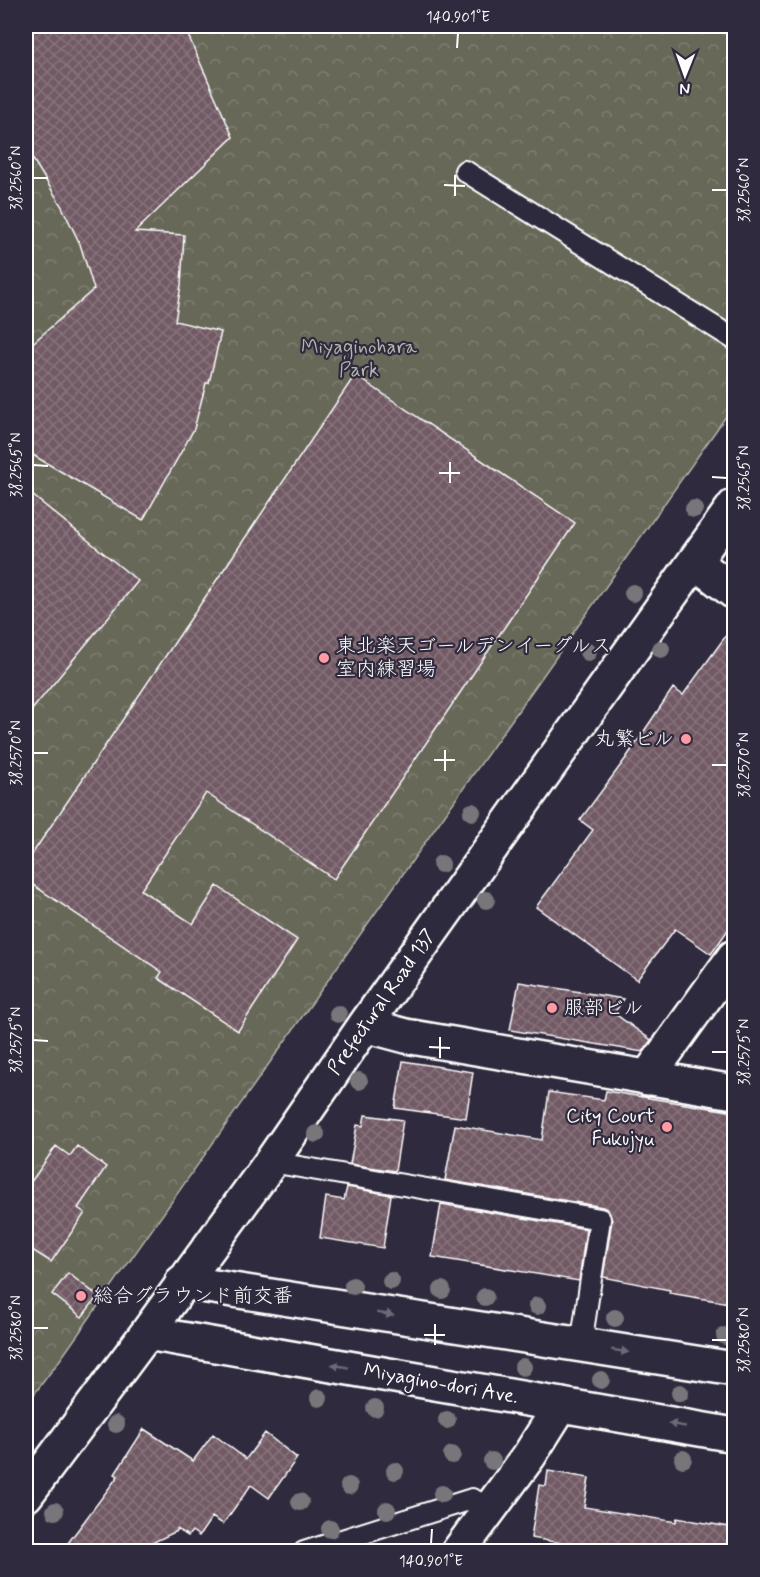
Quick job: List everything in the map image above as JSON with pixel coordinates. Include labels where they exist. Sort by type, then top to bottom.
[{"type":"street","name":"Prefectural Road 137","points":[[26,1495],[271,1162],[365,1025],[735,506]]},
{"type":"street","points":[[695,562],[735,592]]},
{"type":"street","points":[[647,1078],[735,957]]},
{"type":"street","points":[[365,1025],[406,1036],[735,1092]]},
{"type":"street","points":[[182,1282],[735,1369]]},
{"type":"street","name":"Miyagino-dori Ave.","points":[[147,1333],[735,1435]]},
{"type":"street","points":[[458,1551],[529,1456],[561,1405]]},
{"type":"lane","points":[[465,171],[735,339]]},
{"type":"lane","points":[[271,1162],[600,1219],[581,1345]]},
{"type":"lane","points":[[304,1551],[472,1499],[489,1507]]},
{"type":"green space","name":"Miyaginohara Park","points":[[26,26],[734,26],[734,405],[26,1405]]},
{"type":"building","points":[[26,26],[184,26],[233,137],[135,232],[184,235],[181,285],[175,321],[221,332],[209,383],[206,383],[194,429],[143,520],[26,451],[26,349],[94,289],[80,244],[61,205],[26,148]]},
{"type":"building","name":"東北楽天ゴールデンイーグルス 室内練習場","points":[[355,375],[575,523],[334,879],[206,793],[141,890],[193,924],[217,886],[297,940],[238,1031],[158,978],[162,972],[26,880],[26,863]]},
{"type":"building","points":[[26,490],[138,581],[26,717]]},
{"type":"building","points":[[735,623],[735,920],[711,954],[675,929],[637,980],[536,907],[593,830],[580,820],[626,758],[673,688],[683,695]]},
{"type":"building","name":"服部ビル","points":[[519,982],[624,999],[614,1013],[651,1040],[643,1052],[510,1030]]},
{"type":"building","points":[[403,1061],[473,1072],[466,1118],[395,1108]]},
{"type":"building","points":[[606,1091],[735,1112],[735,1304],[669,1293],[670,1290],[603,1277],[612,1220],[608,1210],[603,1207],[445,1180],[455,1125],[542,1140],[549,1092],[604,1100]]},
{"type":"building","points":[[365,1115],[403,1120],[395,1171],[350,1164],[357,1125],[363,1126]]},
{"type":"building","points":[[56,1146],[70,1156],[77,1146],[106,1167],[78,1208],[85,1213],[51,1262],[26,1246],[26,1189]]},
{"type":"building","points":[[347,1187],[391,1195],[383,1248],[320,1238],[326,1197],[344,1200]]},
{"type":"building","points":[[441,1204],[586,1229],[579,1281],[432,1257]]},
{"type":"building","points":[[68,1273],[98,1296],[82,1317],[52,1294]]},
{"type":"building","points":[[144,1429],[193,1461],[213,1434],[246,1459],[265,1433],[297,1458],[269,1498],[251,1485],[223,1524],[212,1517],[199,1536],[192,1531],[188,1536],[177,1529],[135,1551],[62,1551],[118,1476],[115,1474]]},
{"type":"building","points":[[548,1471],[589,1478],[584,1507],[676,1522],[677,1518],[735,1528],[735,1551],[584,1551],[585,1547],[531,1538],[539,1485],[546,1486]]},
{"type":"place","name":"東北楽天ゴールデンイーグルス 室内練習場","points":[[324,658]]},
{"type":"place","name":"丸繁ビル","points":[[686,739]]},
{"type":"place","name":"服部ビル","points":[[552,1008]]},
{"type":"place","name":"City Court Fukujyu","points":[[667,1127]]},
{"type":"place","name":"総合グラウンド前交番","points":[[81,1296]]}]
